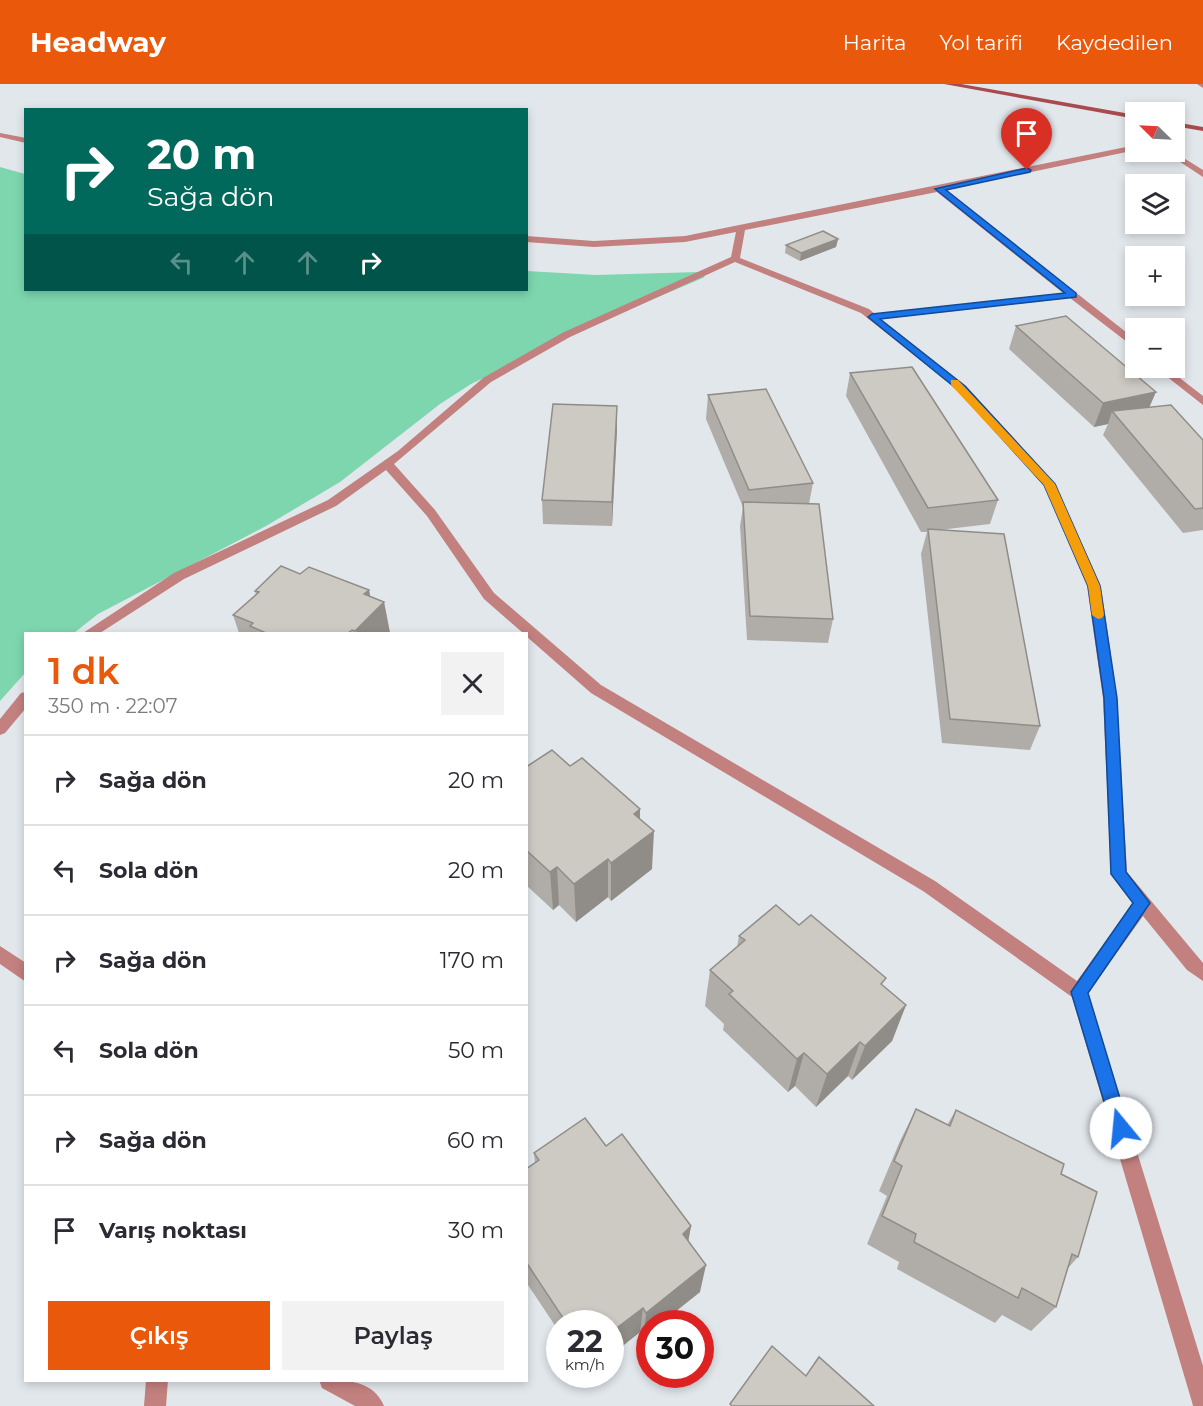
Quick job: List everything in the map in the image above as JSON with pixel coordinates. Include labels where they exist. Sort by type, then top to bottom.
[{"type":"street","points":[[948,84],[1125,115]]},
{"type":"street","points":[[1185,126],[1203,129]]},
{"type":"street","points":[[0,135],[24,141]]},
{"type":"street","points":[[528,239],[594,244],[685,239],[741,230],[1125,149]]},
{"type":"street","points":[[1184,162],[1203,174]]},
{"type":"street","points":[[939,189],[1125,337]]},
{"type":"street","points":[[735,259],[741,230]]},
{"type":"street","points":[[92,632],[179,576],[332,503],[387,464],[487,380],[566,335],[735,259],[865,311],[962,388],[1049,484],[1094,586],[1110,698],[1119,874],[1193,965],[1203,973]]},
{"type":"street","points":[[872,317],[1073,295]]},
{"type":"street","points":[[1173,378],[1203,402]]},
{"type":"street","points":[[387,464],[431,513],[489,596],[596,689],[929,886],[1079,992],[1203,1402]]},
{"type":"street","points":[[0,729],[24,699]]},
{"type":"street","points":[[1079,992],[1142,903]]},
{"type":"street","points":[[0,954],[24,972]]},
{"type":"street","points":[[155,1406],[157,1382]]},
{"type":"street","points":[[334,1382],[358,1394],[374,1406]]},
{"type":"green space","points":[[0,167],[24,174],[24,291],[528,291],[528,271],[596,275],[699,272],[705,277],[604,320],[471,384],[440,404],[340,482],[266,526],[98,614],[75,632],[24,632],[24,674],[0,701]]},
{"type":"building","points":[[823,231],[838,239],[801,253],[786,245]]},
{"type":"building","points":[[1066,316],[1125,366],[1125,378],[1139,378],[1156,392],[1103,403],[1016,326]]},
{"type":"building","points":[[912,367],[998,500],[928,508],[850,373]]},
{"type":"building","points":[[766,389],[813,483],[749,490],[708,395]]},
{"type":"building","points":[[553,404],[617,406],[612,502],[542,500]]},
{"type":"building","points":[[1171,405],[1203,440],[1203,508],[1195,509],[1112,411]]},
{"type":"building","points":[[743,502],[819,504],[833,619],[750,616]]},
{"type":"building","points":[[928,529],[1004,534],[1040,726],[950,719]]},
{"type":"building","points":[[281,566],[300,574],[309,567],[369,590],[364,594],[384,602],[355,631],[264,632],[250,626],[253,623],[233,615],[259,592],[255,591]]},
{"type":"building","points":[[552,750],[570,766],[582,758],[640,809],[634,814],[654,831],[611,863],[608,859],[574,884],[557,867],[550,872],[528,852],[528,766]]},
{"type":"building","points":[[776,905],[799,925],[811,915],[886,978],[881,984],[906,1005],[865,1046],[860,1042],[827,1074],[804,1053],[797,1059],[729,994],[733,991],[710,970],[745,940],[739,936]]},
{"type":"building","points":[[916,1109],[950,1126],[956,1110],[1064,1164],[1061,1174],[1097,1192],[1078,1257],[1072,1254],[1056,1307],[1022,1288],[1018,1298],[914,1242],[916,1234],[882,1216],[902,1166],[894,1161]]},
{"type":"building","points":[[585,1118],[606,1146],[622,1134],[691,1226],[683,1234],[706,1265],[650,1310],[643,1308],[636,1310],[636,1313],[624,1322],[624,1310],[558,1310],[528,1265],[528,1168],[539,1160],[534,1153]]},
{"type":"building","points":[[772,1346],[806,1376],[819,1357],[874,1406],[732,1406],[730,1404]]},
{"type":"slow traffic","points":[[955,382],[1049,484],[1094,586],[1098,615]]},
{"type":"route","points":[[1027,170],[939,189],[1073,295],[872,317],[962,388],[1049,484],[1094,586],[1110,698],[1119,874],[1142,903],[1079,992],[1121,1128]]}]
